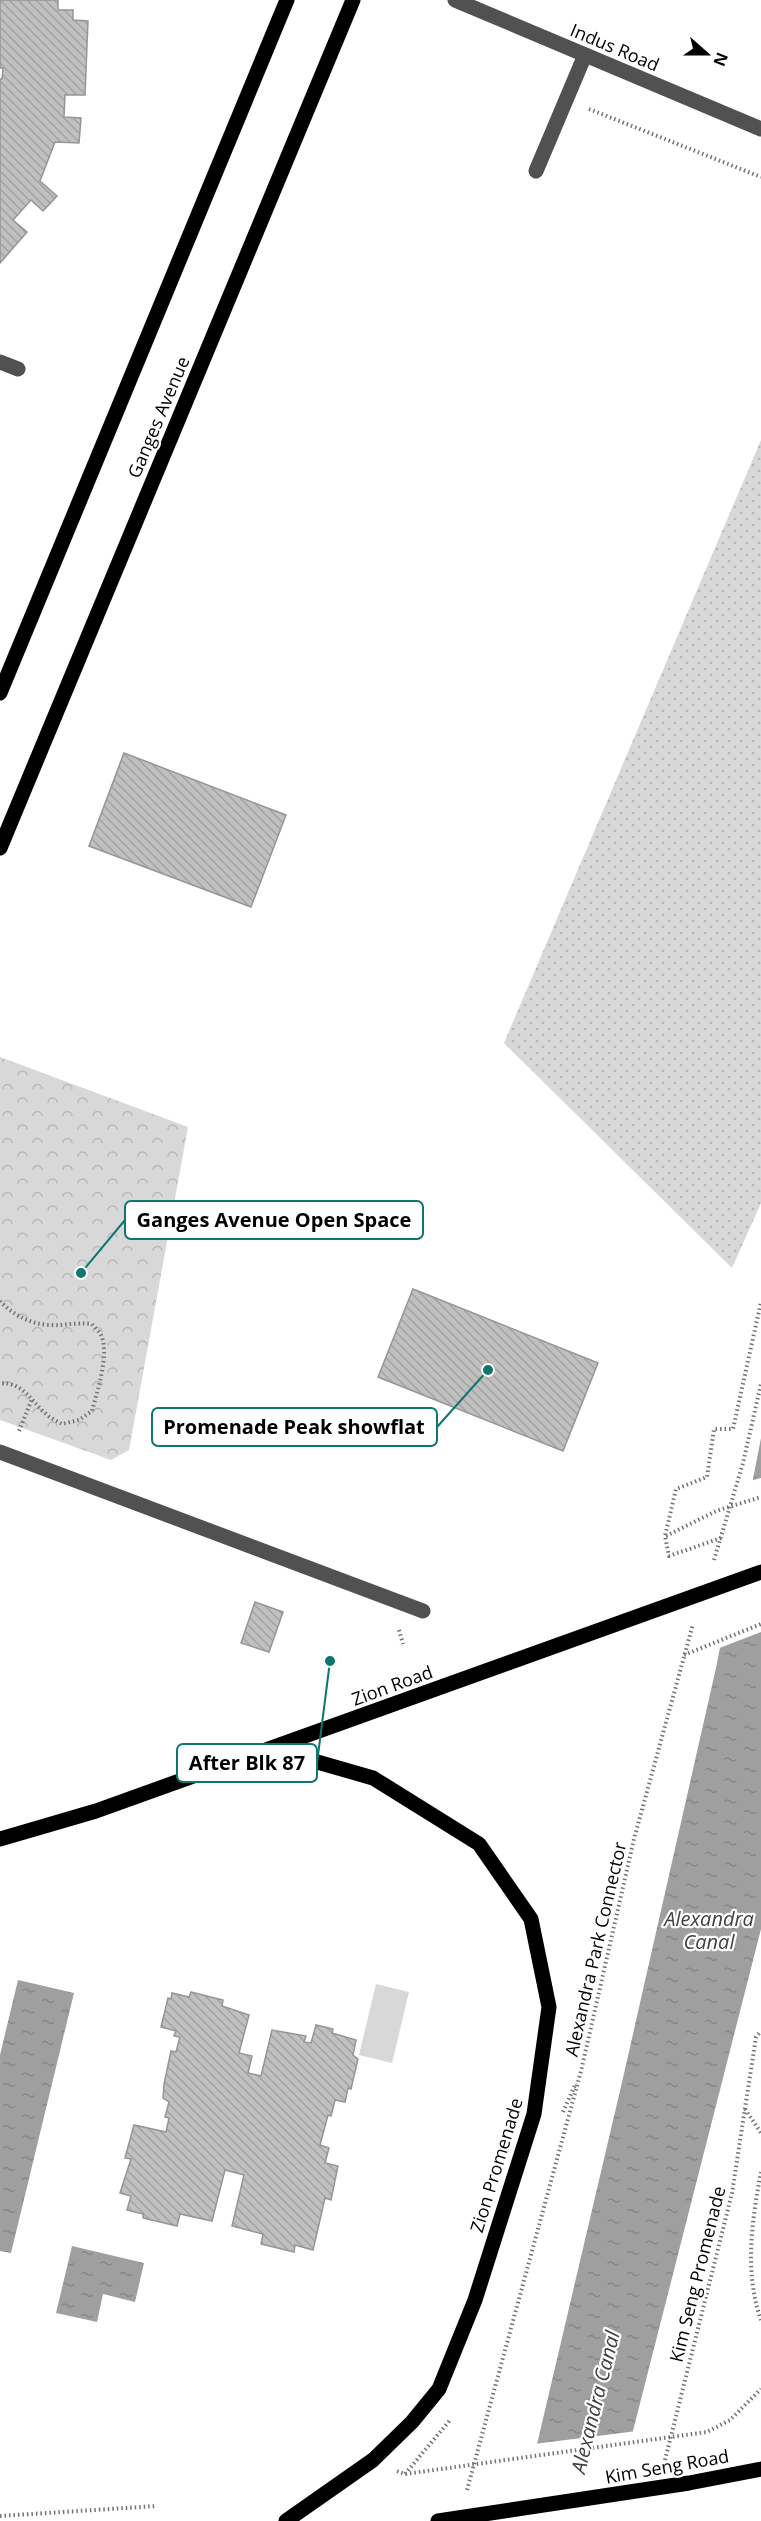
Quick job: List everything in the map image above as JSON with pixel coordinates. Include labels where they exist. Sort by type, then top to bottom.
[{"type":"main road","points":[[0,693],[286,0]]},
{"type":"main road","name":"Ganges Avenue","points":[[0,848],[353,0]]},
{"type":"main road","name":"Zion Road","points":[[0,1839],[96,1811],[761,1572]]},
{"type":"main road","name":"Zion Promenade","points":[[272,1749],[373,1778],[478,1844],[531,1920],[549,2007],[534,2114],[474,2300],[439,2389],[412,2422],[373,2460],[286,2521]]},
{"type":"main road","name":"Kim Seng Road","points":[[438,2521],[689,2483],[761,2469]]},
{"type":"lane","name":"Indus Road","points":[[455,0],[761,129]]},
{"type":"lane","points":[[536,171],[585,56]]},
{"type":"lane","points":[[0,362],[18,369]]},
{"type":"lane","points":[[0,1452],[423,1611]]},
{"type":"path","points":[[566,100],[761,177]]},
{"type":"path","points":[[0,1301],[22,1319],[50,1326],[75,1322],[92,1324],[101,1335],[104,1348],[92,1412],[79,1420],[62,1424],[47,1415],[13,1383],[0,1383]]},
{"type":"path","points":[[721,1538],[669,1556],[665,1536],[676,1489],[706,1477],[714,1429],[733,1429],[761,1302]]},
{"type":"path","points":[[711,1570],[743,1463],[761,1384]]},
{"type":"path","points":[[17,1436],[32,1399]]},
{"type":"path","points":[[665,1536],[716,1511],[761,1497]]},
{"type":"path","name":"Alexandra Park Connector","points":[[465,2498],[581,2072],[634,1839],[682,1655],[693,1623]]},
{"type":"path","points":[[682,1655],[761,1624]]},
{"type":"path","name":"Kim Seng Promenade","points":[[664,2464],[732,2193],[756,2037],[761,2031]]},
{"type":"path","points":[[745,2109],[761,2133]]},
{"type":"path","points":[[761,2172],[751,2249],[752,2278],[761,2320]]},
{"type":"path","points":[[405,2474],[707,2432],[730,2420],[761,2389]]},
{"type":"path","points":[[0,2516],[158,2506]]},
{"type":"green space","points":[[761,440],[761,1203],[732,1268],[504,1043]]},
{"type":"green space","points":[[0,1057],[188,1127],[129,1450],[111,1460],[0,1420]]},
{"type":"green space","points":[[376,1984],[409,1992],[392,2063],[359,2055]]},
{"type":"water","name":"Alexandra Canal","points":[[761,1438],[761,1929],[610,2521],[519,2521],[716,1668]]},
{"type":"water","points":[[18,1980],[74,1993],[11,2253],[0,2251],[0,2055]]},
{"type":"water","points":[[72,2246],[144,2263],[135,2302],[103,2294],[97,2322],[56,2313]]},
{"type":"pier","points":[[761,1478],[761,1632],[717,1649],[750,1481]]},
{"type":"pier","points":[[637,2431],[614,2521],[516,2521],[534,2444]]},
{"type":"building","points":[[0,0],[58,0],[58,10],[73,10],[73,20],[88,21],[85,95],[65,95],[64,117],[81,118],[79,143],[55,142],[40,181],[57,196],[43,211],[31,200],[13,220],[27,232],[0,263],[0,79],[2,79],[3,68],[0,68]]},
{"type":"building","points":[[124,753],[286,815],[251,907],[89,846]]},
{"type":"building","points":[[413,1289],[598,1363],[563,1451],[378,1377]]},
{"type":"building","points":[[255,1602],[283,1612],[269,1652],[241,1643]]},
{"type":"building","points":[[191,1992],[223,2000],[222,2006],[249,2015],[239,2053],[252,2056],[248,2073],[261,2076],[272,2030],[306,2036],[304,2042],[311,2043],[316,2025],[333,2029],[332,2033],[356,2040],[353,2055],[358,2059],[351,2089],[348,2088],[345,2102],[335,2100],[331,2116],[328,2115],[320,2145],[329,2148],[325,2163],[338,2166],[331,2200],[325,2198],[313,2250],[295,2245],[294,2252],[261,2244],[263,2234],[232,2226],[244,2175],[225,2170],[212,2221],[180,2214],[177,2226],[143,2218],[143,2214],[127,2210],[131,2196],[120,2193],[131,2159],[125,2158],[134,2125],[166,2132],[169,2118],[165,2117],[169,2102],[163,2098],[164,2084],[171,2051],[176,2052],[180,2037],[174,2036],[176,2031],[161,2027],[168,1998],[171,1999],[172,1993],[189,1997]]},
{"type":"place","name":"Ganges Avenue Open Space","points":[[81,1273]]},
{"type":"place","name":"Promenade Peak showflat","points":[[488,1370]]},
{"type":"place","name":"After Blk 87","points":[[330,1661]]}]
